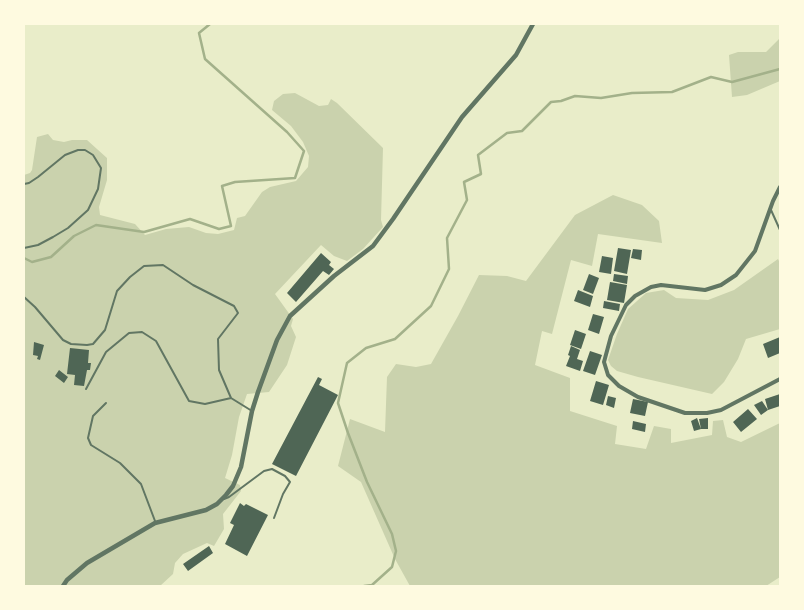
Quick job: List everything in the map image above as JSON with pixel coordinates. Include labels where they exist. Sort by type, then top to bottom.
[{"type":"street","points":[[63,586],[87,563],[156,524],[206,510],[222,500],[233,486],[241,467],[252,411],[277,340],[290,316],[334,276],[373,246],[462,117],[516,55],[534,24]]},
{"type":"street","points":[[780,187],[755,251],[743,268],[721,285],[705,290],[661,285],[641,292],[626,305],[611,336],[604,362],[608,375],[619,386],[638,397],[685,413],[707,413],[721,410],[780,380]]},
{"type":"lane","points":[[24,184],[38,177],[65,155],[78,150],[85,150],[93,155],[101,168],[98,189],[88,210],[68,228],[53,237],[38,245],[24,248]]},
{"type":"lane","points":[[770,209],[780,230]]},
{"type":"lane","points":[[24,298],[35,307],[63,340],[71,344],[93,344],[105,330],[117,291],[144,266],[163,265],[193,285],[234,306],[238,313],[218,339],[220,370],[231,398],[252,411]]},
{"type":"lane","points":[[86,389],[106,352],[129,333],[142,332],[156,341],[189,401],[205,404],[231,398]]},
{"type":"lane","points":[[106,403],[93,416],[88,438],[91,445],[120,463],[141,484],[156,524]]},
{"type":"lane","points":[[222,500],[229,497],[264,471],[272,469],[285,476],[290,482],[283,494],[274,518]]},
{"type":"green space","points":[[780,31],[780,81],[747,95],[732,97],[729,55],[738,52],[766,52],[779,39]]},
{"type":"green space","points":[[295,93],[319,106],[328,105],[331,99],[383,148],[381,220],[383,227],[363,249],[347,261],[334,256],[321,245],[275,294],[293,319],[291,326],[296,337],[287,365],[269,392],[247,394],[239,417],[232,455],[225,478],[240,485],[241,491],[223,514],[224,529],[214,546],[207,543],[183,554],[175,563],[173,574],[160,586],[24,586],[24,175],[32,170],[37,137],[48,134],[53,140],[64,142],[87,140],[107,158],[107,180],[99,207],[100,215],[135,224],[145,235],[166,229],[189,227],[206,233],[218,234],[234,230],[237,218],[245,216],[262,192],[270,187],[296,181],[308,167],[309,156],[303,142],[291,126],[272,110],[274,101],[283,94]]},
{"type":"green space","points":[[613,195],[642,205],[659,221],[662,243],[598,234],[592,266],[571,260],[552,334],[542,331],[535,365],[570,378],[570,411],[617,426],[615,444],[646,449],[654,426],[671,429],[671,443],[712,435],[713,421],[723,420],[727,437],[741,442],[780,423],[780,577],[766,586],[410,586],[395,559],[361,482],[338,466],[350,419],[385,432],[387,377],[396,364],[416,367],[431,364],[479,275],[507,276],[526,281],[575,215]]},
{"type":"green space","points":[[778,259],[780,263],[780,329],[746,339],[738,359],[724,382],[712,394],[638,377],[617,371],[611,366],[608,360],[628,309],[646,293],[664,290],[676,298],[708,300],[734,290]]},
{"type":"building","points":[[618,248],[631,250],[627,274],[614,271]]},
{"type":"building","points":[[633,249],[642,250],[641,260],[631,258]]},
{"type":"building","points":[[321,253],[331,262],[329,265],[334,269],[329,275],[323,271],[296,302],[287,293]]},
{"type":"building","points":[[602,256],[613,258],[611,274],[599,272]]},
{"type":"building","points":[[589,274],[599,278],[593,294],[583,290]]},
{"type":"building","points":[[614,274],[628,276],[627,284],[613,281]]},
{"type":"building","points":[[610,282],[627,285],[624,303],[607,300]]},
{"type":"building","points":[[578,290],[593,296],[590,307],[574,301]]},
{"type":"building","points":[[604,301],[620,304],[619,311],[603,308]]},
{"type":"building","points":[[593,314],[604,317],[599,334],[588,330]]},
{"type":"building","points":[[575,330],[586,334],[581,349],[570,345]]},
{"type":"building","points":[[780,337],[780,353],[768,358],[763,344]]},
{"type":"building","points":[[34,342],[44,345],[40,360],[37,359],[38,356],[33,355]]},
{"type":"building","points":[[571,346],[580,350],[577,359],[583,361],[580,371],[566,366]]},
{"type":"building","points":[[70,348],[89,350],[88,363],[91,363],[90,370],[87,370],[84,386],[74,385],[75,375],[67,374]]},
{"type":"building","points":[[590,351],[602,355],[595,375],[583,371]]},
{"type":"building","points":[[59,370],[68,377],[64,383],[55,376]]},
{"type":"building","points":[[318,377],[322,379],[319,385],[338,395],[296,476],[272,464]]},
{"type":"building","points":[[596,381],[609,385],[603,405],[590,401]]},
{"type":"building","points":[[780,394],[780,406],[768,410],[765,399]]},
{"type":"building","points":[[608,396],[616,398],[614,408],[606,405]]},
{"type":"building","points":[[633,399],[648,402],[645,416],[630,413]]},
{"type":"building","points":[[762,401],[768,410],[761,415],[754,405]]},
{"type":"building","points":[[748,409],[757,419],[741,432],[733,422]]},
{"type":"building","points":[[697,418],[701,429],[694,431],[691,421]]},
{"type":"building","points":[[708,418],[708,429],[701,429],[699,419]]},
{"type":"building","points":[[633,421],[646,424],[645,432],[632,429]]},
{"type":"building","points":[[240,503],[268,515],[247,556],[225,544],[234,525],[230,523]]},
{"type":"building","points":[[209,546],[213,553],[188,571],[183,564]]},
{"type":"waterway","points":[[24,258],[32,262],[51,257],[74,236],[96,225],[144,232],[190,219],[219,229],[231,226],[222,186],[235,182],[295,178],[304,151],[287,132],[205,59],[199,33],[210,24]]},
{"type":"waterway","points":[[364,586],[372,585],[392,567],[396,551],[392,534],[367,482],[338,403],[347,363],[366,348],[395,339],[431,306],[449,269],[447,238],[467,200],[464,182],[481,174],[478,155],[507,133],[522,131],[551,102],[575,96],[601,98],[632,93],[672,92],[711,77],[732,82],[780,69]]}]
